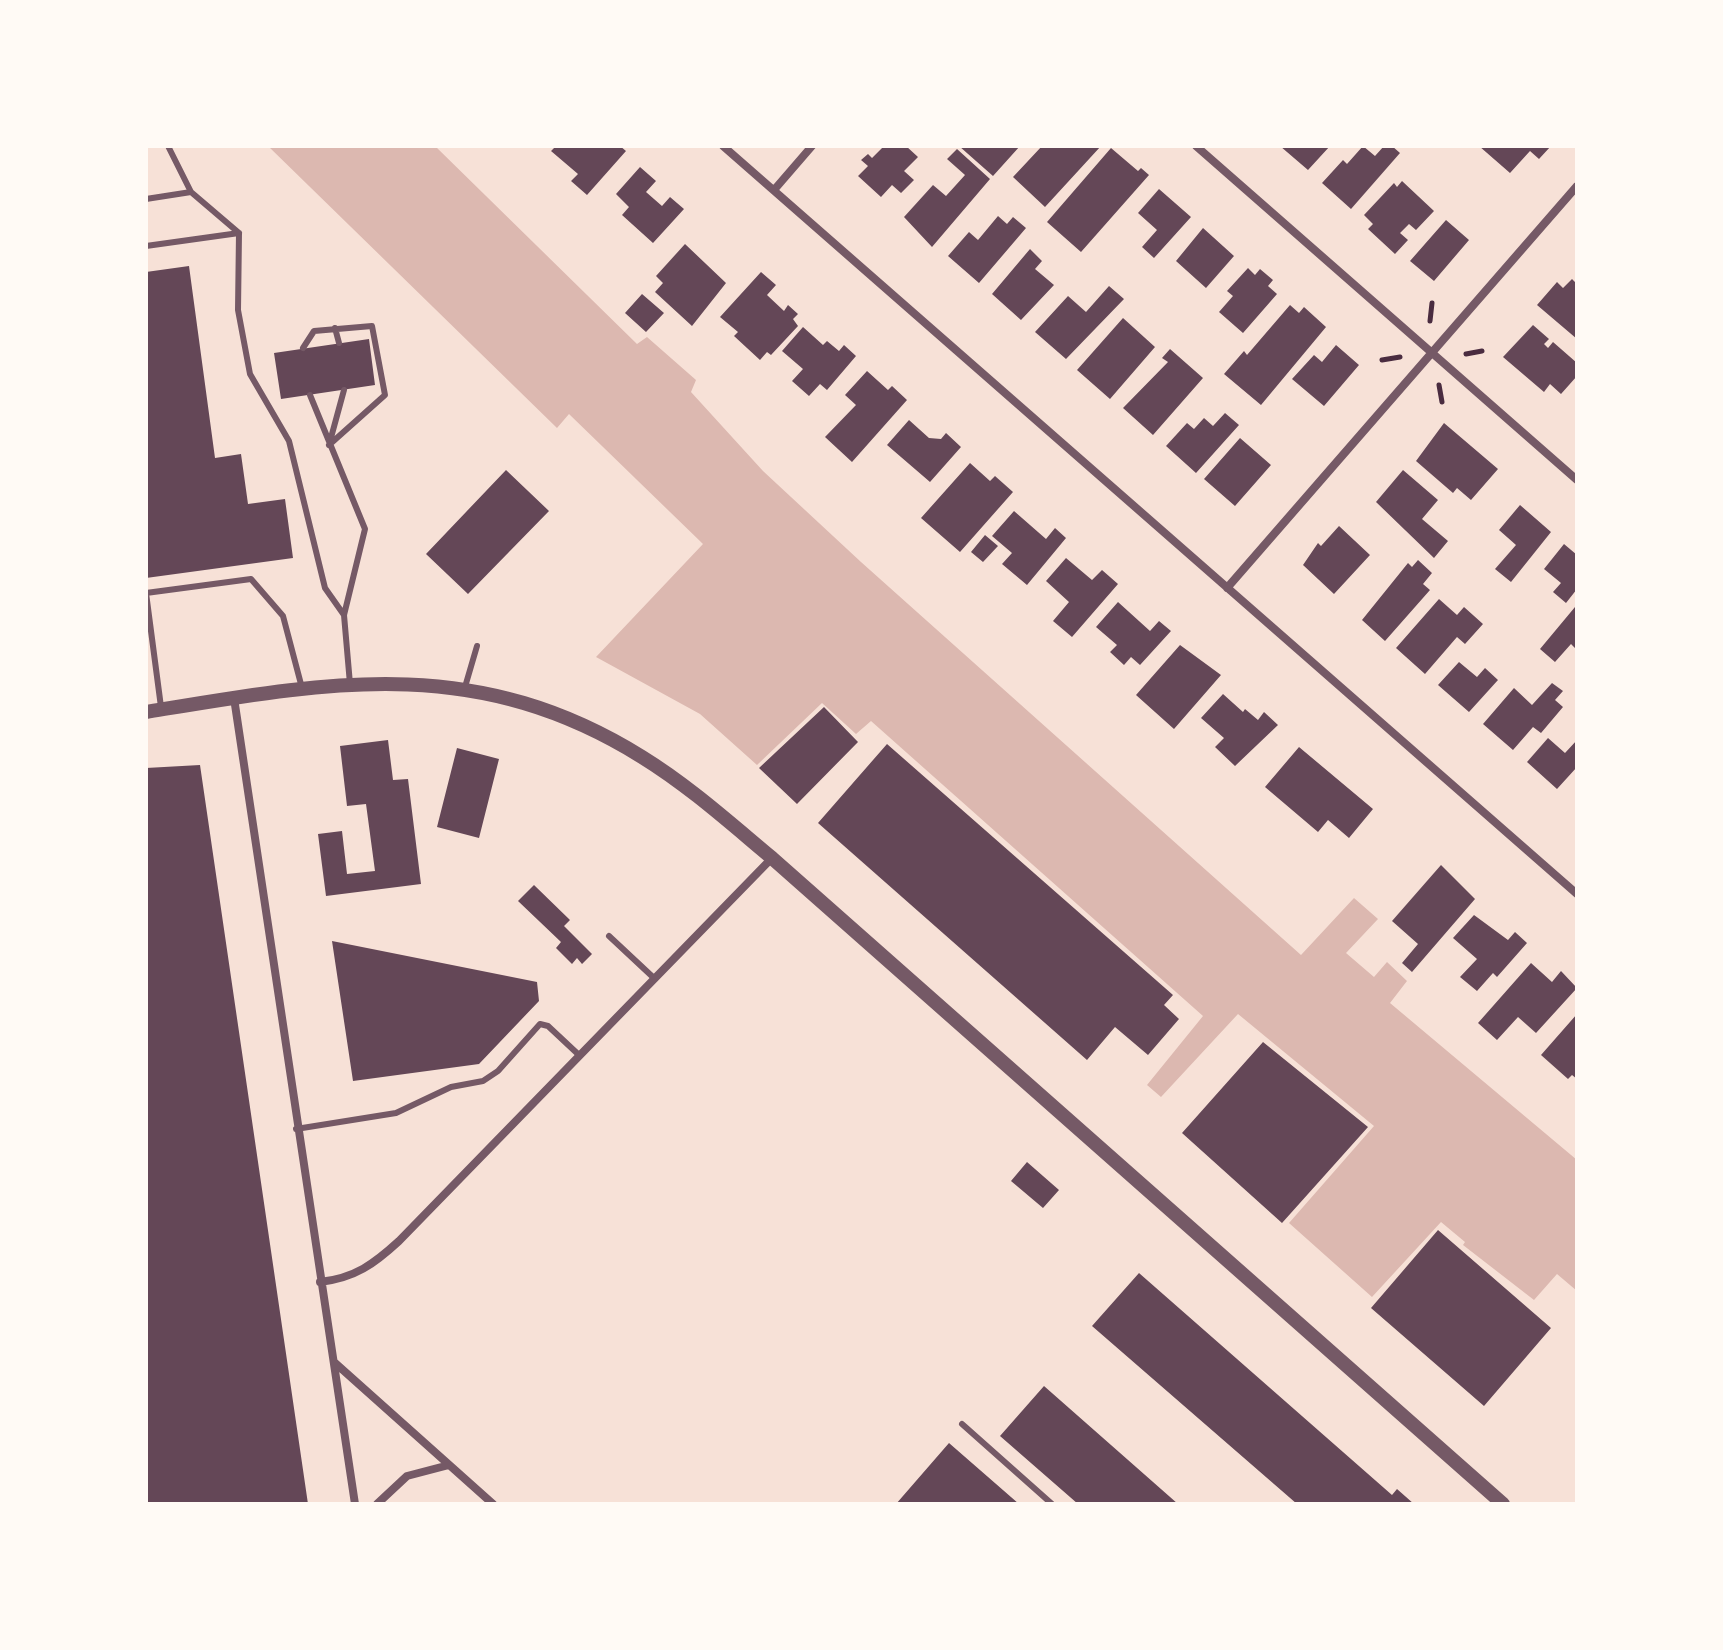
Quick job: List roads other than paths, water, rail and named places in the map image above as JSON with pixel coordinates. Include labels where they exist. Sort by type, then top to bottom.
[{"type":"street","points":[[723,146],[1577,894]]},
{"type":"street","points":[[774,190],[812,146]]},
{"type":"street","points":[[1196,146],[1577,480]]},
{"type":"street","points":[[1227,588],[1577,186]]},
{"type":"street","points":[[146,712],[302,688],[405,682],[465,687],[545,710],[602,734],[670,777],[772,858],[1503,1504]]},
{"type":"street","points":[[234,698],[296,1129],[355,1504]]},
{"type":"street","points":[[320,1282],[346,1279],[379,1259],[772,858]]},
{"type":"street","points":[[333,1362],[493,1504]]},
{"type":"street","points":[[377,1504],[407,1476],[449,1465]]},
{"type":"lane","points":[[168,146],[191,192],[239,233]]},
{"type":"lane","points":[[146,199],[191,192]]},
{"type":"lane","points":[[146,246],[239,233]]},
{"type":"lane","points":[[239,233],[238,310],[250,374],[289,441],[325,588],[344,615]]},
{"type":"lane","points":[[303,348],[314,331],[372,326],[385,395],[329,445]]},
{"type":"lane","points":[[335,328],[339,343]]},
{"type":"lane","points":[[329,445],[344,390]]},
{"type":"lane","points":[[310,395],[365,529],[344,615],[350,684]]},
{"type":"lane","points":[[162,710],[146,593],[251,579],[283,616],[302,688]]},
{"type":"lane","points":[[465,687],[477,646]]},
{"type":"lane","points":[[609,936],[655,979]]},
{"type":"lane","points":[[296,1129],[396,1113],[451,1087],[483,1081],[498,1071],[540,1024],[548,1026],[579,1055]]},
{"type":"lane","points":[[962,1424],[1052,1504]]}]
